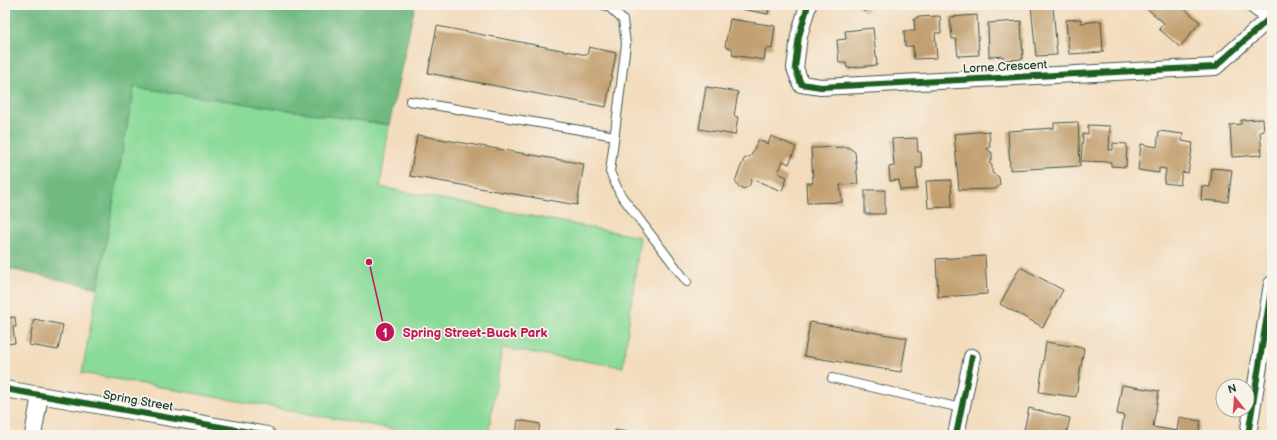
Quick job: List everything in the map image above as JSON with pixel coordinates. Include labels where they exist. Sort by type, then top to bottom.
[{"type":"street","name":"Lorne Crescent","points":[[808,5],[799,36],[795,68],[800,84],[821,87],[1215,67],[1271,18]]},
{"type":"street","points":[[1253,5],[1271,18]]},
{"type":"street","points":[[1248,435],[1272,284]]},
{"type":"street","points":[[956,435],[972,357]]},
{"type":"street","name":"Spring Street","points":[[5,389],[267,435]]},
{"type":"street","points":[[33,435],[40,395]]},
{"type":"lane","points":[[603,5],[608,6],[623,20],[626,44],[610,172],[620,194],[687,282]]},
{"type":"lane","points":[[410,101],[615,136]]},
{"type":"lane","points":[[832,378],[961,408]]},
{"type":"green space","points":[[5,5],[415,5],[389,125],[134,87],[98,288],[5,268]]},
{"type":"green space","points":[[134,87],[389,125],[380,187],[640,237],[623,367],[502,348],[488,435],[426,435],[82,373]]},
{"type":"building","points":[[731,5],[770,5],[768,14],[730,7]]},
{"type":"building","points":[[856,5],[870,5],[865,12]]},
{"type":"building","points":[[1031,5],[1053,5],[1057,55],[1036,56]]},
{"type":"building","points":[[1180,5],[1200,22],[1180,47],[1159,29],[1164,23],[1144,6]]},
{"type":"building","points":[[977,15],[979,55],[958,56],[956,39],[952,39],[950,17]]},
{"type":"building","points":[[940,16],[941,33],[935,33],[937,58],[914,59],[913,46],[905,46],[904,31],[915,31],[914,20],[917,17]]},
{"type":"building","points":[[730,19],[775,26],[772,49],[766,48],[764,60],[732,55],[733,49],[725,47]]},
{"type":"building","points":[[1081,19],[1081,23],[1101,21],[1103,52],[1069,54],[1066,20]]},
{"type":"building","points":[[1021,21],[1023,59],[1003,60],[1003,56],[989,57],[988,23]]},
{"type":"building","points":[[437,26],[587,55],[589,47],[616,53],[606,107],[428,73]]},
{"type":"building","points":[[873,28],[877,65],[847,68],[846,63],[839,63],[837,40],[846,39],[845,31]]},
{"type":"building","points":[[706,87],[738,92],[734,116],[738,117],[735,135],[699,129]]},
{"type":"building","points":[[1263,119],[1264,131],[1260,132],[1262,155],[1232,157],[1230,125],[1241,124],[1241,120]]},
{"type":"building","points":[[1078,122],[1080,166],[1010,170],[1008,131],[1054,128],[1054,123]]},
{"type":"building","points":[[1088,125],[1110,126],[1109,150],[1113,150],[1113,143],[1127,144],[1126,167],[1111,166],[1111,162],[1081,161],[1083,134],[1088,134]]},
{"type":"building","points":[[989,131],[990,148],[986,148],[992,153],[992,159],[989,163],[992,165],[992,173],[999,177],[1000,185],[995,189],[959,190],[954,134]]},
{"type":"building","points":[[1159,131],[1183,134],[1182,141],[1193,143],[1188,173],[1182,172],[1180,185],[1164,183],[1166,169],[1159,168],[1159,173],[1138,170],[1141,144],[1157,147]]},
{"type":"building","points":[[417,135],[584,164],[577,205],[410,176]]},
{"type":"building","points":[[771,136],[796,147],[789,164],[783,161],[778,173],[787,177],[782,191],[752,179],[749,186],[744,189],[738,186],[735,181],[744,159],[751,156],[758,140],[768,144]]},
{"type":"building","points":[[917,138],[918,152],[921,152],[922,168],[916,168],[917,189],[900,190],[899,180],[890,181],[889,167],[894,166],[892,139]]},
{"type":"building","points":[[848,147],[855,152],[858,184],[840,185],[842,202],[807,203],[806,183],[813,183],[811,148]]},
{"type":"building","points":[[1212,168],[1232,170],[1228,202],[1201,200],[1202,186],[1210,187]]},
{"type":"building","points":[[951,180],[952,207],[928,208],[926,181]]},
{"type":"building","points":[[865,190],[885,190],[885,214],[865,214]]},
{"type":"building","points":[[985,256],[987,294],[938,297],[936,259]]},
{"type":"building","points":[[1020,267],[1063,290],[1043,327],[1000,304]]},
{"type":"building","points":[[15,317],[16,327],[13,327],[15,343],[5,344],[5,318]]},
{"type":"building","points":[[34,319],[63,325],[58,350],[29,345]]},
{"type":"building","points":[[810,322],[907,338],[901,372],[804,356]]},
{"type":"building","points":[[1046,342],[1084,348],[1076,397],[1039,392]]},
{"type":"building","points":[[1122,385],[1159,391],[1153,427],[1177,431],[1179,417],[1201,421],[1198,435],[1121,435],[1124,415],[1117,414]]},
{"type":"building","points":[[1029,408],[1070,418],[1066,435],[1023,435]]},
{"type":"building","points":[[518,420],[540,424],[538,435],[516,435]]},
{"type":"building","points":[[615,430],[634,433],[633,435],[614,435]]},
{"type":"cycle path","points":[[808,5],[799,36],[795,68],[801,84],[821,87],[1215,67],[1272,16]]},
{"type":"cycle path","points":[[1248,435],[1272,284]]},
{"type":"cycle path","points":[[956,435],[972,357]]},
{"type":"cycle path","points":[[5,389],[267,435]]},
{"type":"place","name":"Spring Street-Buck Park","points":[[369,262]]}]
